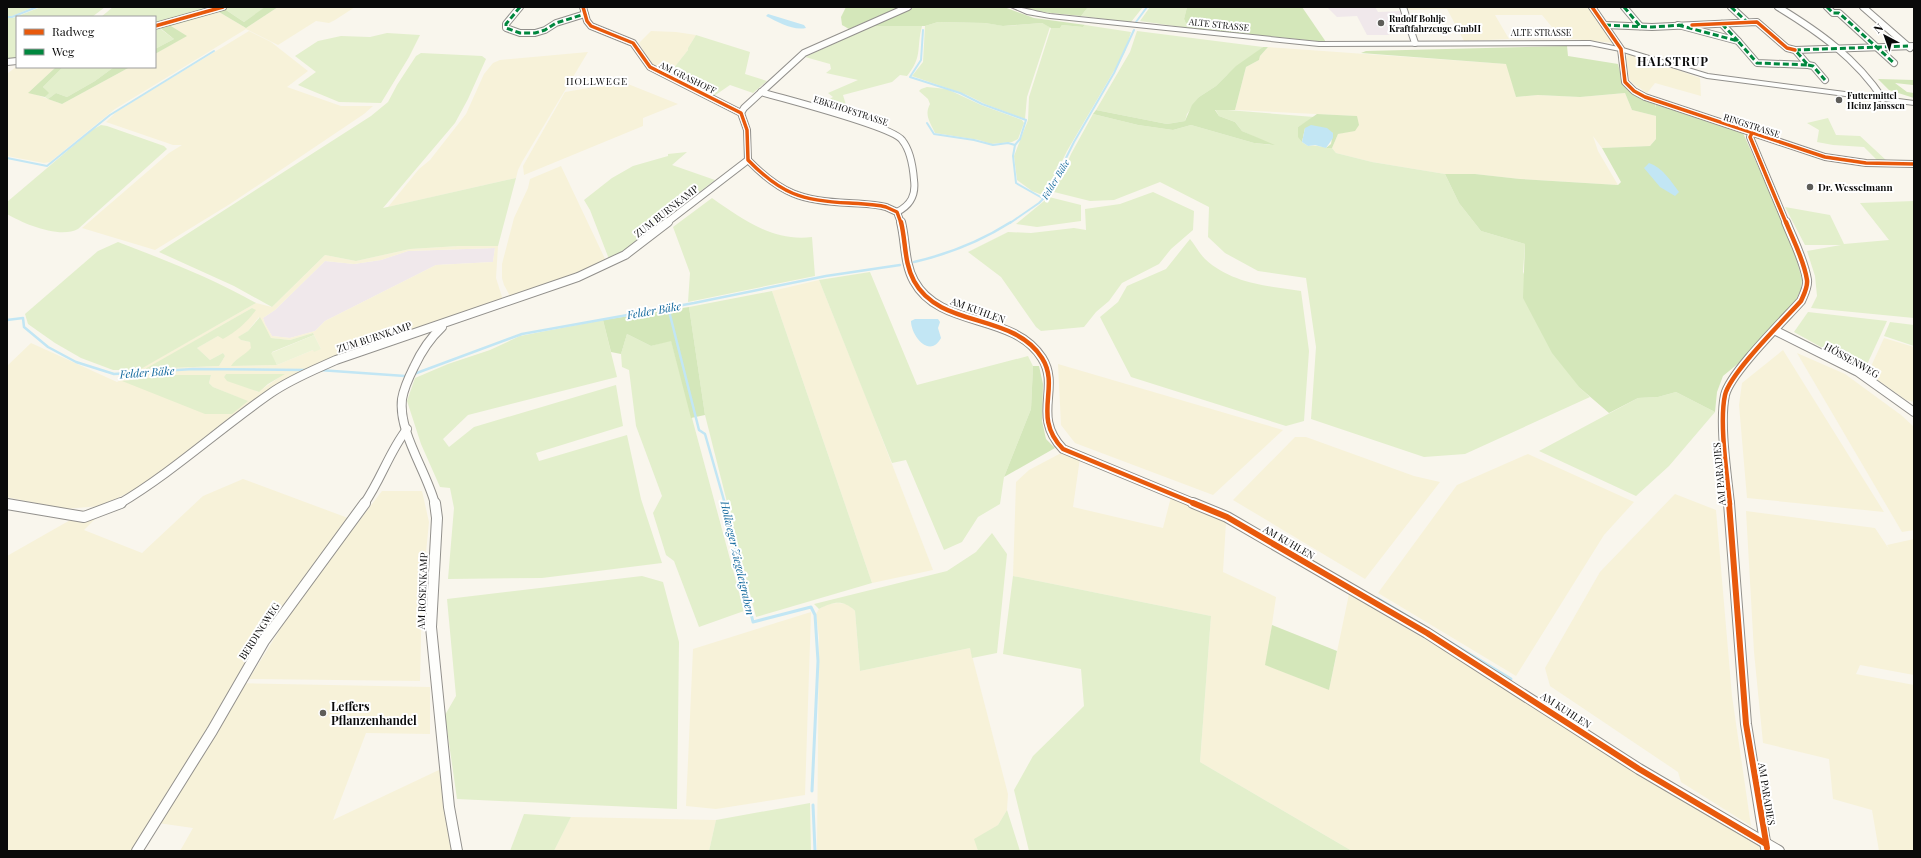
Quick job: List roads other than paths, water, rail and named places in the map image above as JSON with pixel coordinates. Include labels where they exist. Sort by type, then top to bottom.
[{"type":"street","points":[[156,26],[223,7]]},
{"type":"street","points":[[520,7],[506,24],[506,28],[510,31],[525,33],[585,14],[584,7]]},
{"type":"street","points":[[897,212],[886,206],[876,204],[821,200],[786,191],[776,186],[748,160],[748,128],[742,111],[804,53],[908,7]]},
{"type":"street","name":"ALTE STRASSE","points":[[1014,7],[1044,16],[1319,44],[1571,42],[1621,48],[1707,76],[1914,103]]},
{"type":"street","points":[[1403,7],[1415,44]]},
{"type":"street","points":[[1592,7],[1621,48]]},
{"type":"street","points":[[1624,7],[1640,26]]},
{"type":"street","points":[[1731,7],[1746,21]]},
{"type":"street","points":[[1778,7],[1812,27],[1840,48],[1858,66],[1883,99]]},
{"type":"street","points":[[1827,7],[1833,13],[1839,13],[1894,64]]},
{"type":"street","points":[[1863,7],[1911,46],[1914,51]]},
{"type":"street","name":"AM GRASHOFF","points":[[585,14],[587,21],[591,26],[636,45],[650,67],[734,109],[742,111]]},
{"type":"street","points":[[1605,24],[1640,26],[1712,24],[1724,26],[1746,21],[1757,22],[1787,48],[1794,50],[1911,46]]},
{"type":"street","points":[[1678,25],[1738,41]]},
{"type":"street","points":[[1724,26],[1757,63],[1813,66],[1824,80]]},
{"type":"street","name":"RINGSTRASSE","points":[[1621,48],[1625,82],[1634,91],[1657,102],[1831,158],[1866,163],[1914,164]]},
{"type":"street","points":[[1794,50],[1808,65]]},
{"type":"street","name":"EBKEHOFSTRASSE","points":[[762,92],[882,128],[902,138],[913,163],[915,188],[912,200],[905,208],[897,212]]},
{"type":"street","name":"AM PARADIES","points":[[1752,133],[1750,137],[1799,254],[1806,280],[1806,290],[1801,301],[1776,331],[1733,377],[1725,394],[1724,416],[1746,724],[1766,848]]},
{"type":"street","name":"ZUM BURNKAMP","points":[[7,504],[84,517],[116,506],[151,486],[272,392],[323,365],[414,335],[578,277],[625,255],[748,160]]},
{"type":"street","name":"AM KUHLEN","points":[[897,212],[902,231],[907,266],[915,282],[924,294],[929,299],[954,311],[1011,332],[1028,343],[1042,359],[1046,375],[1048,427],[1056,443],[1063,449],[1227,517],[1279,546],[1427,633],[1639,769],[1766,848],[1779,851]]},
{"type":"street","name":"AM ROSENKAMP","points":[[445,324],[430,337],[412,371],[402,400],[402,413],[407,429],[432,489],[436,505],[437,518],[431,634],[449,807],[457,851]]},
{"type":"street","name":"HÖSSENWEG","points":[[1776,331],[1858,372],[1914,412]]},
{"type":"street","points":[[414,335],[424,337],[427,342]]},
{"type":"street","name":"BERDINGWEG","points":[[137,851],[212,731],[264,641],[372,492],[382,476],[399,438],[407,429]]},
{"type":"water","points":[[768,14],[804,25],[806,28],[801,29],[786,25],[766,16]]},
{"type":"water","points":[[1311,125],[1327,128],[1333,133],[1333,138],[1326,148],[1315,145],[1308,146],[1302,142],[1305,128]]},
{"type":"water","points":[[1649,163],[1662,171],[1669,179],[1679,192],[1675,196],[1660,187],[1644,168]]},
{"type":"water","points":[[915,319],[938,319],[940,322],[938,328],[941,338],[937,344],[927,346],[918,339],[914,333],[911,321]]},
{"type":"waterway","points":[[7,17],[12,17],[37,7]]},
{"type":"waterway","name":"Felder Bäke","points":[[1136,22],[1147,7]]},
{"type":"waterway","points":[[923,30],[921,60],[910,77],[960,93],[982,104],[1026,120],[1020,139],[1015,145]]},
{"type":"waterway","name":"Felder Bäke","points":[[1043,199],[1048,194],[1074,142],[1114,73],[1134,30]]},
{"type":"waterway","points":[[7,158],[47,166],[110,115],[214,51]]},
{"type":"waterway","points":[[927,123],[934,134],[974,140],[993,145],[1008,143],[1015,145]]},
{"type":"waterway","points":[[1015,145],[1013,156],[1016,183],[1043,199]]},
{"type":"waterway","name":"Felder Bäke","points":[[1010,223],[1043,199]]},
{"type":"waterway","name":"Felder Bäke","points":[[914,262],[940,255],[964,246],[1011,222]]},
{"type":"waterway","name":"Felder Bäke","points":[[668,308],[826,276],[900,265]]},
{"type":"waterway","name":"Felder Bäke","points":[[414,374],[522,334],[668,308]]},
{"type":"waterway","name":"Hollweger Ziegeleigraben","points":[[668,308],[699,430],[705,434],[725,504]]},
{"type":"waterway","name":"Felder Bäke","points":[[7,320],[23,318],[24,327],[48,347],[76,362],[114,374],[193,369],[307,370]]},
{"type":"waterway","name":"Felder Bäke","points":[[319,370],[405,376]]},
{"type":"waterway","name":"Hollweger Ziegeleigraben","points":[[725,503],[753,622],[811,607],[815,615],[818,661],[812,791]]},
{"type":"waterway","points":[[1377,598],[1424,626]]},
{"type":"waterway","points":[[1430,630],[1511,679]]},
{"type":"waterway","name":"Hollweger Ziegeleigraben","points":[[813,805],[815,851]]},
{"type":"place","name":"Rudolf Bohlje Kraftfahrzeuge GmbH","points":[[1381,23]]},
{"type":"place","name":"Futtermittel Heinz Janssen","points":[[1839,100]]},
{"type":"place","name":"Dr. Wesselmann","points":[[1810,187]]},
{"type":"place","name":"Leffers Pflanzenhandel","points":[[323,713]]},
{"type":"district","name":"HALSTRUP","points":[[1673,61]]},
{"type":"district","name":"HOLLWEGE","points":[[597,81]]}]
